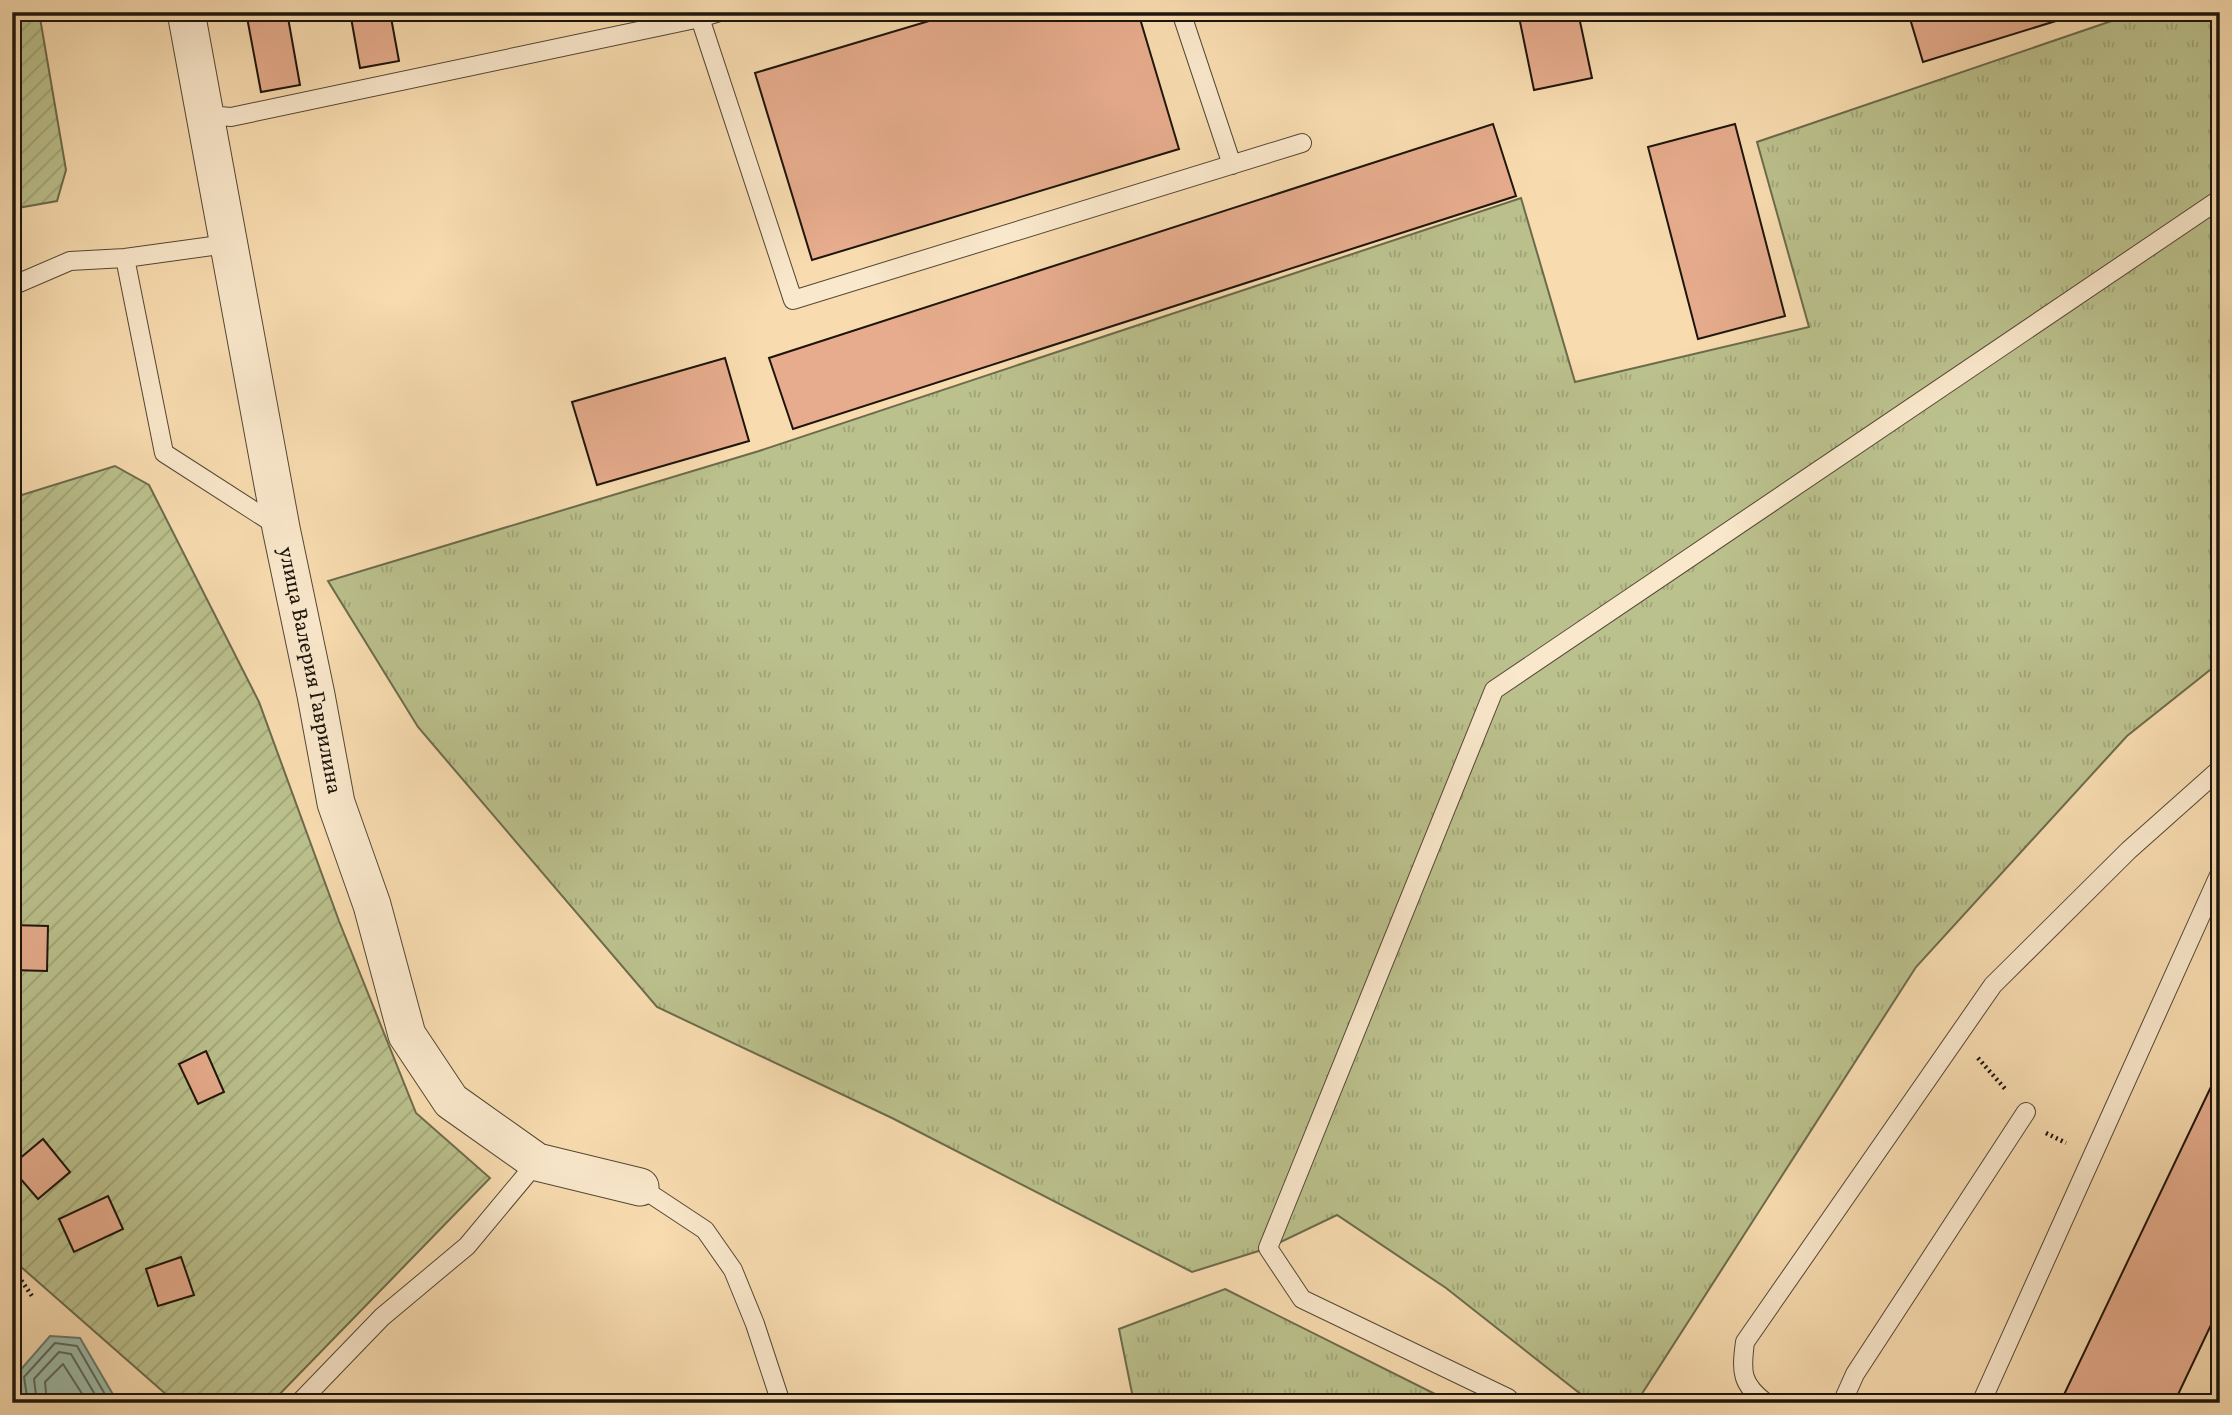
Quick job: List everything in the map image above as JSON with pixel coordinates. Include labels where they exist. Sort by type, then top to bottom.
[{"type":"street","name":"улица Валерия Гаврилина","points":[[186,12],[227,244],[335,803],[372,905],[407,1035],[451,1101],[537,1162],[640,1187]]},
{"type":"lane","points":[[206,115],[231,117],[720,12]]},
{"type":"lane","points":[[1181,12],[1232,165]]},
{"type":"lane","points":[[700,18],[793,300],[1301,143]]},
{"type":"lane","points":[[1512,1403],[1508,1398],[1302,1299],[1268,1248],[1494,690],[2220,199]]},
{"type":"lane","points":[[12,286],[71,261],[125,258],[227,244]]},
{"type":"lane","points":[[125,258],[164,453],[281,528]]},
{"type":"lane","points":[[1766,1403],[1750,1391],[1741,1369],[1745,1342],[1993,985],[2129,850],[2220,769]]},
{"type":"lane","points":[[1981,1403],[2220,873]]},
{"type":"lane","points":[[1842,1403],[1854,1374],[2026,1112]]},
{"type":"lane","points":[[299,1403],[382,1317],[467,1246],[537,1162]]},
{"type":"lane","points":[[640,1187],[705,1230],[733,1270],[755,1324],[781,1403]]},
{"type":"path","points":[[12,1267],[32,1296]]},
{"type":"green space","points":[[12,12],[39,12],[66,170],[57,201],[12,209]]},
{"type":"green space","points":[[2132,12],[2220,12],[2220,662],[2127,736],[1916,967],[1636,1403],[1592,1403],[1446,1288],[1337,1215],[1268,1248],[1192,1272],[892,1118],[657,1007],[418,727],[328,581],[759,451],[1521,198],[1575,382],[1809,327],[1757,142]]},
{"type":"green space","points":[[115,466],[149,485],[259,702],[339,921],[416,1113],[490,1178],[271,1403],[176,1403],[12,1259],[12,498]]},
{"type":"green space","points":[[1225,1289],[1453,1403],[1134,1403],[1119,1329]]},
{"type":"water","points":[[50,1336],[80,1338],[118,1403],[21,1403],[16,1375]]},
{"type":"building","points":[[246,12],[287,12],[300,85],[261,92]]},
{"type":"building","points":[[350,12],[390,12],[399,61],[360,68]]},
{"type":"building","points":[[959,12],[1138,12],[1179,149],[812,260],[755,73]]},
{"type":"building","points":[[1518,12],[1578,12],[1592,78],[1534,90]]},
{"type":"building","points":[[1908,12],[2085,12],[1923,62]]},
{"type":"building","points":[[1493,124],[1516,196],[793,429],[769,358]]},
{"type":"building","points":[[1735,124],[1785,316],[1698,339],[1648,147]]},
{"type":"building","points":[[725,358],[749,441],[597,485],[572,402]]},
{"type":"building","points":[[12,925],[48,926],[47,971],[12,970]]},
{"type":"building","points":[[206,1051],[224,1092],[198,1104],[179,1064]]},
{"type":"building","points":[[2220,1068],[2220,1306],[2174,1403],[2060,1403]]},
{"type":"building","points":[[43,1139],[70,1172],[38,1199],[12,1169],[12,1165]]},
{"type":"building","points":[[108,1196],[123,1229],[74,1252],[59,1219]]},
{"type":"building","points":[[181,1257],[194,1295],[158,1306],[146,1269]]}]
